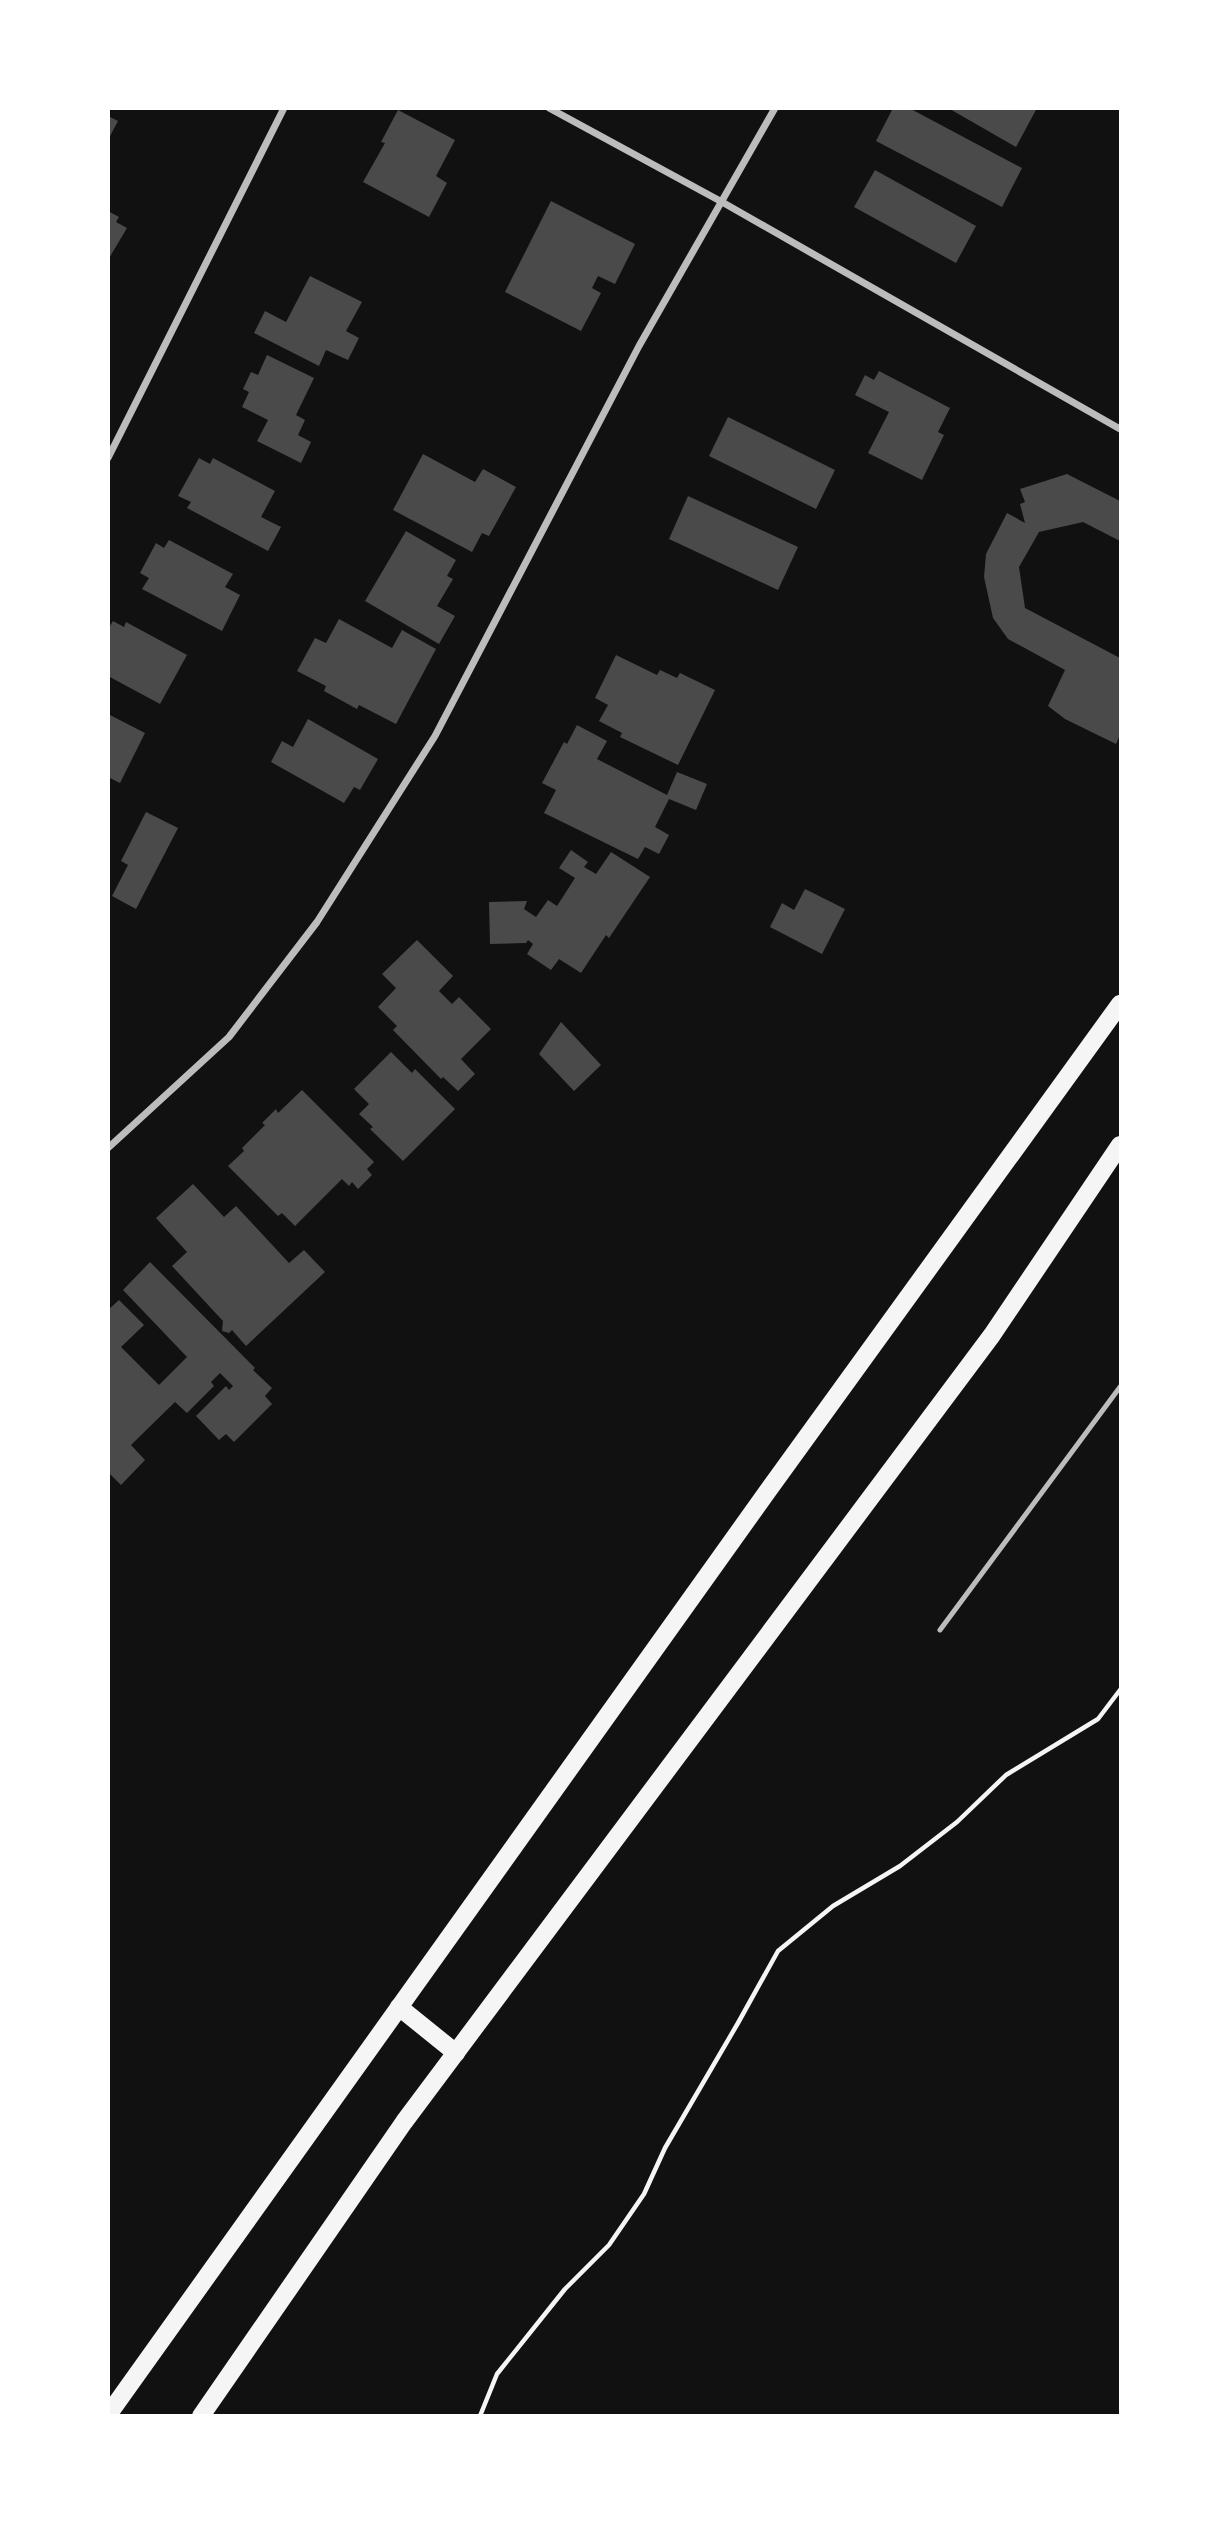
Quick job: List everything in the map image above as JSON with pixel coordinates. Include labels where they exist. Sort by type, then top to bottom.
[{"type":"main road","points":[[108,2415],[767,1492],[1121,1004]]},
{"type":"main road","points":[[201,2416],[397,2133],[992,1335],[1121,1144]]},
{"type":"main road","points":[[399,2007],[456,2053]]},
{"type":"street","points":[[108,458],[284,108]]},
{"type":"street","points":[[549,108],[722,202],[1121,429]]},
{"type":"street","points":[[108,1148],[229,1037],[317,922],[436,736],[639,346],[775,108]]},
{"type":"lane","points":[[940,1630],[1121,1387]]},
{"type":"path","points":[[481,2416],[497,2374],[565,2289],[609,2245],[643,2194],[665,2148],[778,1951],[833,1906],[900,1866],[957,1822],[1006,1775],[1098,1719],[1121,1690]]},
{"type":"building","points":[[893,108],[909,108],[1022,168],[1002,207],[876,141]]},
{"type":"building","points":[[948,108],[1037,108],[1016,147]]},
{"type":"building","points":[[398,110],[455,140],[436,176],[447,183],[429,217],[363,182],[385,143],[381,142]]},
{"type":"building","points":[[108,116],[118,121],[108,140]]},
{"type":"building","points":[[875,170],[976,226],[956,263],[854,207]]},
{"type":"building","points":[[551,201],[635,244],[615,284],[598,276],[592,288],[601,293],[581,331],[505,292]]},
{"type":"building","points":[[108,211],[119,217],[116,222],[127,228],[108,260]]},
{"type":"building","points":[[310,276],[362,302],[346,331],[359,338],[348,360],[326,350],[319,366],[254,333],[265,311],[286,322]]},
{"type":"building","points":[[267,355],[314,378],[296,415],[305,420],[298,435],[311,442],[301,463],[257,441],[268,420],[242,407],[249,392],[243,389],[251,372],[258,375]]},
{"type":"building","points":[[879,371],[950,408],[938,432],[944,435],[922,480],[868,453],[889,412],[855,395],[865,375],[874,380]]},
{"type":"building","points":[[728,417],[835,470],[816,509],[709,456]]},
{"type":"building","points":[[423,454],[475,482],[483,469],[516,487],[489,536],[482,533],[472,552],[393,510]]},
{"type":"building","points":[[199,458],[210,464],[213,458],[275,491],[261,517],[281,527],[268,551],[187,508],[191,502],[178,496]]},
{"type":"building","points":[[1067,474],[1120,501],[1120,541],[1083,522],[1039,532],[1019,567],[1025,608],[1120,658],[1120,735],[1116,744],[1065,719],[1048,706],[1065,670],[1008,639],[993,618],[984,577],[986,554],[1007,513],[1025,523],[1020,504],[1025,502],[1020,489]]},
{"type":"building","points":[[688,496],[798,547],[778,590],[669,539]]},
{"type":"building","points":[[406,531],[456,560],[447,576],[453,579],[437,606],[455,616],[439,644],[365,601]]},
{"type":"building","points":[[169,540],[233,574],[225,587],[240,595],[222,631],[142,589],[149,578],[140,573],[156,543],[164,548]]},
{"type":"building","points":[[339,619],[392,648],[402,630],[436,649],[396,724],[359,705],[357,709],[324,691],[326,686],[297,671],[315,638],[326,643]]},
{"type":"building","points":[[113,621],[124,627],[126,622],[187,655],[160,704],[108,676],[108,629]]},
{"type":"building","points":[[616,655],[657,675],[660,670],[677,678],[680,673],[715,690],[678,765],[620,737],[622,733],[599,721],[608,705],[595,698]]},
{"type":"building","points":[[108,714],[145,733],[120,783],[108,777]]},
{"type":"building","points":[[308,719],[378,759],[360,790],[354,787],[344,803],[271,762],[282,741],[293,747]]},
{"type":"building","points":[[577,725],[607,741],[597,759],[667,795],[677,772],[707,784],[696,810],[669,799],[655,827],[669,835],[659,854],[645,847],[638,859],[544,813],[556,790],[542,783],[564,742],[567,744]]},
{"type":"building","points":[[146,812],[178,828],[136,909],[112,896],[128,865],[121,861]]},
{"type":"building","points":[[571,850],[588,862],[584,867],[596,874],[611,852],[650,877],[609,938],[606,935],[581,973],[559,959],[551,970],[527,954],[533,944],[528,940],[526,943],[490,944],[489,902],[527,901],[524,909],[536,917],[548,900],[557,906],[575,878],[559,868]]},
{"type":"building","points":[[805,889],[845,909],[822,954],[770,927],[782,903],[794,910]]},
{"type":"building","points":[[417,940],[453,976],[439,991],[452,1004],[459,997],[491,1029],[461,1059],[475,1074],[458,1091],[443,1077],[441,1079],[393,1030],[397,1026],[378,1007],[396,988],[382,974]]},
{"type":"building","points":[[561,1022],[601,1065],[574,1091],[539,1054]]},
{"type":"building","points":[[391,1052],[412,1073],[415,1069],[455,1109],[403,1161],[370,1129],[373,1127],[359,1114],[369,1104],[354,1089]]},
{"type":"building","points":[[302,1090],[374,1162],[367,1169],[372,1175],[358,1189],[352,1182],[349,1186],[342,1179],[295,1226],[282,1213],[278,1216],[228,1166],[265,1125],[262,1123],[276,1109],[278,1113]]},
{"type":"building","points":[[193,1184],[224,1217],[236,1206],[289,1263],[304,1250],[325,1272],[246,1346],[232,1330],[229,1333],[222,1331],[223,1321],[172,1266],[187,1252],[156,1218]]},
{"type":"building","points":[[150,1262],[255,1368],[253,1370],[272,1388],[265,1396],[272,1404],[234,1442],[226,1434],[219,1440],[196,1416],[226,1386],[229,1390],[233,1386],[220,1373],[211,1382],[214,1386],[187,1413],[175,1402],[131,1445],[145,1460],[121,1485],[108,1472],[108,1310],[119,1300],[144,1325],[121,1347],[159,1385],[187,1357],[123,1290]]}]
